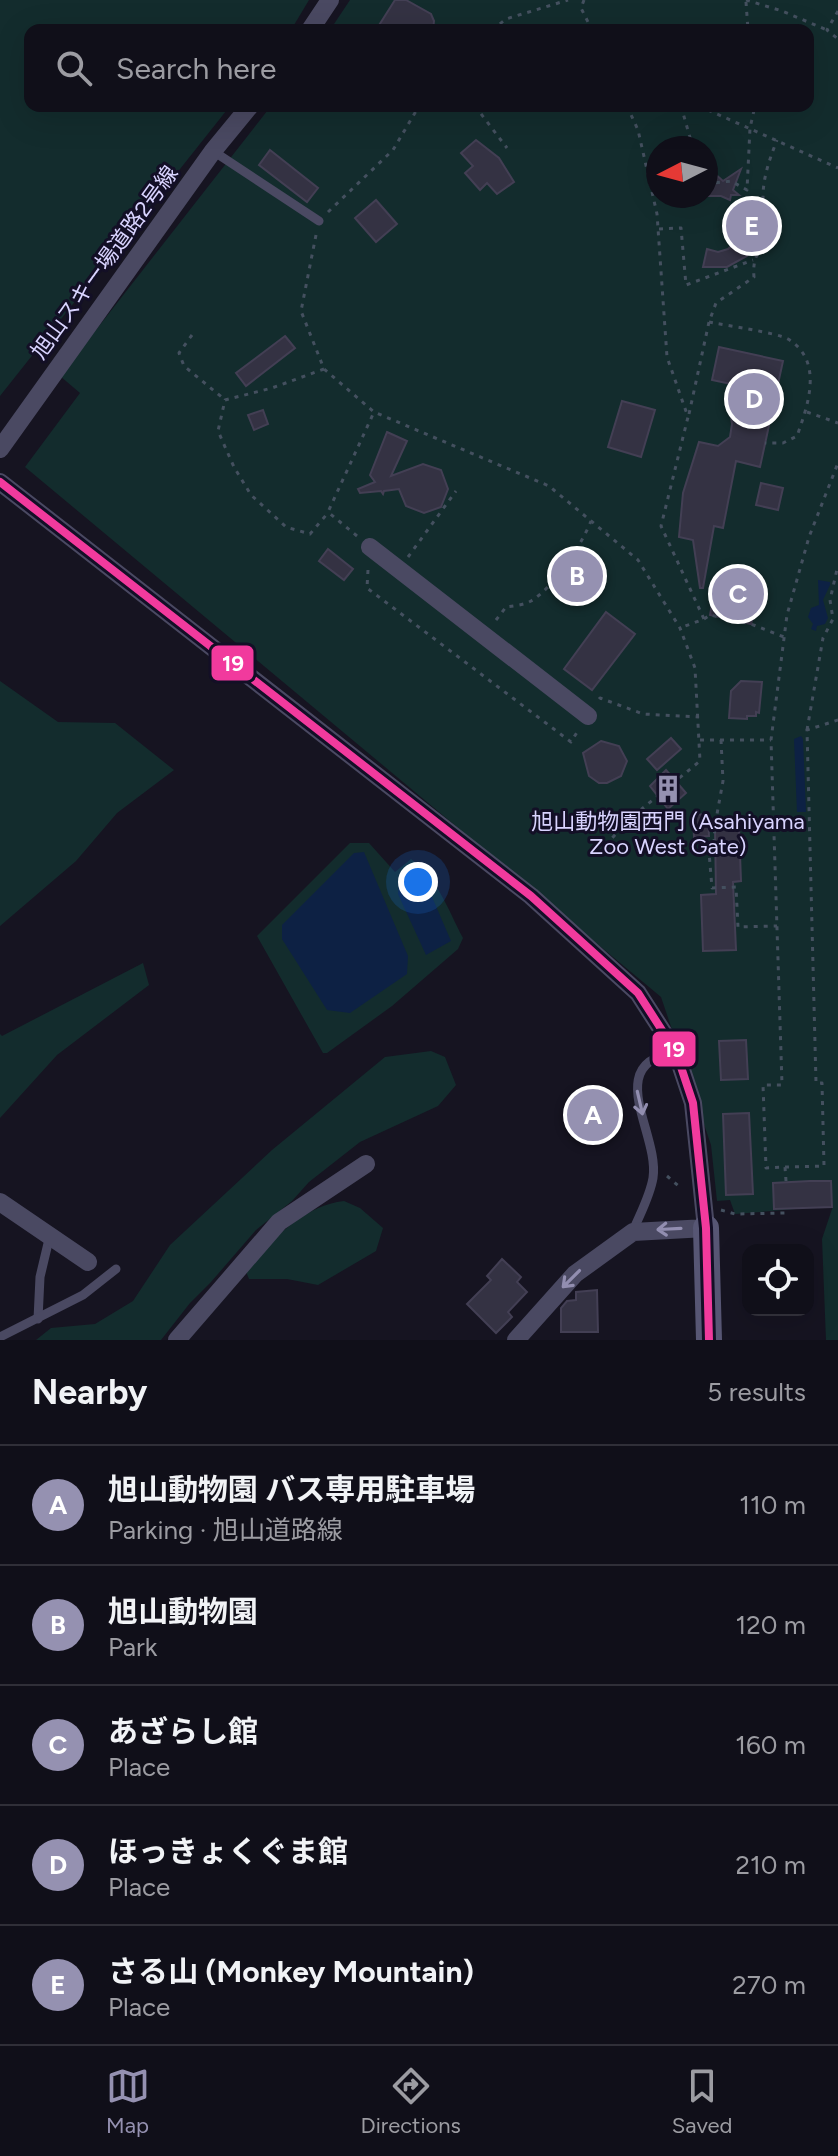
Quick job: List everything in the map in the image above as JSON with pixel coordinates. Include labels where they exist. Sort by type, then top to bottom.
[{"type":"street","points":[[314,24],[330,0]]},
{"type":"street","name":"旭山スキー場道路2号線","points":[[0,449],[213,151],[245,112]]},
{"type":"street","points":[[0,482],[531,896],[638,993],[676,1052],[693,1103],[709,1340]]},
{"type":"street","points":[[370,547],[588,716]]},
{"type":"street","points":[[177,1340],[279,1222],[366,1164]]},
{"type":"street","points":[[0,1202],[88,1262]]},
{"type":"street","points":[[516,1340],[575,1274],[633,1232],[699,1222]]},
{"type":"lane","points":[[213,151],[319,221]]},
{"type":"lane","points":[[633,1232],[654,1176],[636,1087],[643,1066],[662,1054],[676,1052]]},
{"type":"lane","points":[[38,1319],[40,1277],[50,1235]]},
{"type":"lane","points":[[0,1337],[83,1295],[116,1269]]},
{"type":"path","points":[[500,24],[506,19],[568,0]]},
{"type":"path","points":[[584,0],[581,8],[589,24]]},
{"type":"path","points":[[748,24],[746,0],[813,24]]},
{"type":"path","points":[[827,30],[838,11]]},
{"type":"path","points":[[814,25],[838,39]]},
{"type":"path","points":[[415,112],[393,150],[319,221],[301,311],[324,369],[374,412],[549,486],[638,560],[680,628],[695,668],[700,761],[626,822],[607,844]]},
{"type":"path","points":[[480,112],[507,148]]},
{"type":"path","points":[[630,112],[638,130],[659,229],[667,357],[688,417]]},
{"type":"path","points":[[683,112],[690,136]]},
{"type":"path","points":[[713,112],[838,168]]},
{"type":"path","points":[[718,183],[731,181],[747,190],[754,112]]},
{"type":"path","points":[[704,619],[661,526],[716,303],[754,277],[753,260],[766,232],[763,198],[766,175],[777,140]]},
{"type":"path","points":[[659,229],[681,228],[686,285],[753,260]]},
{"type":"path","points":[[709,322],[788,339],[806,357],[812,385],[797,436],[783,443],[765,443]]},
{"type":"path","points":[[192,335],[179,353],[184,366],[225,400]]},
{"type":"path","points":[[225,400],[272,388],[324,369]]},
{"type":"path","points":[[225,400],[218,431],[251,495],[286,527],[310,534],[328,512]]},
{"type":"path","points":[[806,412],[838,423]]},
{"type":"path","points":[[838,463],[809,537],[787,615],[771,740],[782,1085],[763,1085],[766,1168],[824,1166],[822,1083],[816,1083],[807,730],[823,638],[833,619],[830,600],[838,565]]},
{"type":"path","points":[[399,569],[456,491]]},
{"type":"path","points":[[484,636],[506,607],[528,603],[542,592],[583,542],[591,521]]},
{"type":"path","points":[[680,628],[710,615],[751,624],[784,637]]},
{"type":"path","points":[[807,730],[838,720]]},
{"type":"path","points":[[700,740],[771,740]]},
{"type":"path","points":[[721,740],[723,781],[714,843],[709,852],[712,888],[736,887],[738,927],[777,926]]},
{"type":"path","points":[[785,1167],[786,1181]]},
{"type":"path","points":[[666,1176],[682,1188],[699,1222],[747,1214],[786,1213],[787,1209]]},
{"type":"green space","points":[[0,0],[309,0],[295,24],[24,24],[24,112],[225,112],[0,396]]},
{"type":"green space","points":[[350,0],[838,0],[838,1340],[826,1340],[822,1239],[833,1206],[735,1214],[730,1200],[717,1201],[711,1145],[661,997],[25,467],[80,393],[60,376],[266,112],[814,112],[814,24],[334,24]]},
{"type":"green space","points":[[0,681],[58,722],[115,723],[174,770],[117,813],[76,861],[0,926]]},
{"type":"green space","points":[[350,843],[369,843],[395,872],[411,859],[428,875],[442,895],[463,938],[458,949],[392,1006],[323,1053],[257,936]]},
{"type":"green space","points":[[143,963],[149,985],[57,1055],[0,1118],[0,1034],[2,1036]]},
{"type":"green space","points":[[431,1051],[445,1057],[456,1085],[438,1106],[360,1142],[309,1182],[292,1201],[256,1230],[161,1340],[36,1340],[51,1328],[95,1324],[133,1301],[170,1245],[272,1150],[385,1057]]},
{"type":"green space","points":[[344,1201],[360,1208],[383,1228],[376,1251],[318,1285],[287,1279],[249,1279],[245,1269],[289,1226],[315,1210]]},
{"type":"water","points":[[818,580],[830,582],[830,585],[823,600],[828,618],[825,624],[817,626],[816,631],[811,629],[813,624],[808,617],[811,608],[819,605]]},
{"type":"water","points":[[801,736],[806,812],[797,812],[794,739]]},
{"type":"water","points":[[364,852],[408,956],[407,974],[350,1013],[327,1010],[282,939],[282,925],[354,853]]},
{"type":"water","points":[[417,874],[426,883],[451,941],[426,955],[398,894],[399,883]]},
{"type":"building","points":[[395,0],[406,0],[431,14],[434,21],[434,24],[380,24]]},
{"type":"building","points":[[476,140],[499,158],[514,182],[497,194],[487,183],[480,190],[465,173],[473,166],[461,153]]},
{"type":"building","points":[[270,150],[318,188],[307,202],[259,165]]},
{"type":"building","points":[[741,169],[733,190],[739,195],[731,195],[730,200],[718,196],[718,177],[723,181]]},
{"type":"building","points":[[376,200],[397,224],[376,242],[355,218]]},
{"type":"building","points":[[761,211],[760,236],[747,256],[727,267],[703,267],[707,249],[718,252],[728,249],[740,238],[744,223],[742,215]]},
{"type":"building","points":[[285,336],[295,348],[246,386],[236,373]]},
{"type":"building","points":[[719,347],[783,361],[760,467],[736,461],[723,528],[714,526],[703,588],[700,588],[693,540],[679,537],[683,493],[699,442],[718,446],[730,437],[730,411],[736,385],[712,380]]},
{"type":"building","points":[[622,401],[655,410],[641,457],[608,447]]},
{"type":"building","points":[[263,410],[268,424],[254,430],[248,415]]},
{"type":"building","points":[[387,432],[407,441],[391,476],[423,464],[441,470],[448,489],[441,507],[424,513],[406,506],[399,489],[384,491],[383,494],[381,491],[360,493],[358,489],[375,482],[370,475]]},
{"type":"building","points":[[761,483],[783,488],[778,510],[756,505]]},
{"type":"building","points":[[328,549],[353,569],[344,580],[319,561]]},
{"type":"building","points":[[742,580],[762,585],[751,624],[710,615],[714,593]]},
{"type":"building","points":[[606,612],[635,634],[592,690],[564,669]]},
{"type":"building","points":[[741,681],[762,682],[759,713],[747,716],[747,719],[729,718],[731,691]]},
{"type":"building","points":[[671,738],[681,749],[657,770],[647,759]]},
{"type":"building","points":[[601,741],[619,746],[627,761],[621,776],[607,783],[599,783],[589,776],[583,753]]},
{"type":"building","name":"旭山動物園西門 (Asahiyama Zoo West Gate)","points":[[666,770],[686,793],[668,809],[650,786]]},
{"type":"building","points":[[708,814],[709,836],[694,837],[693,815]]},
{"type":"building","points":[[739,827],[741,881],[733,882],[736,950],[703,951],[701,895],[716,894],[715,828]]},
{"type":"building","points":[[746,1040],[748,1079],[721,1080],[719,1041]]},
{"type":"building","points":[[749,1113],[753,1194],[726,1195],[723,1114]]},
{"type":"building","points":[[831,1181],[832,1207],[774,1209],[773,1183]]},
{"type":"building","points":[[502,1259],[521,1277],[517,1282],[527,1292],[508,1312],[512,1317],[496,1333],[467,1304],[491,1280],[487,1276]]},
{"type":"building","points":[[597,1290],[598,1332],[561,1332],[561,1308],[567,1301],[576,1300],[576,1292]]},
{"type":"transit line","name":"19","points":[[0,482],[531,896],[638,993],[676,1052],[693,1103],[706,1228],[709,1340]]},
{"type":"place","name":"さる山 (Monkey Mountain)","points":[[752,226]]},
{"type":"place","name":"ほっきょくぐま館","points":[[754,399]]},
{"type":"place","name":"旭山動物園","points":[[577,576]]},
{"type":"place","name":"あざらし館","points":[[738,594]]},
{"type":"place","name":"旭山動物園西門 (Asahiyama Zoo West Gate)","points":[[668,789]]},
{"type":"place","name":"旭山動物園 バス専用駐車場","points":[[593,1115]]}]
